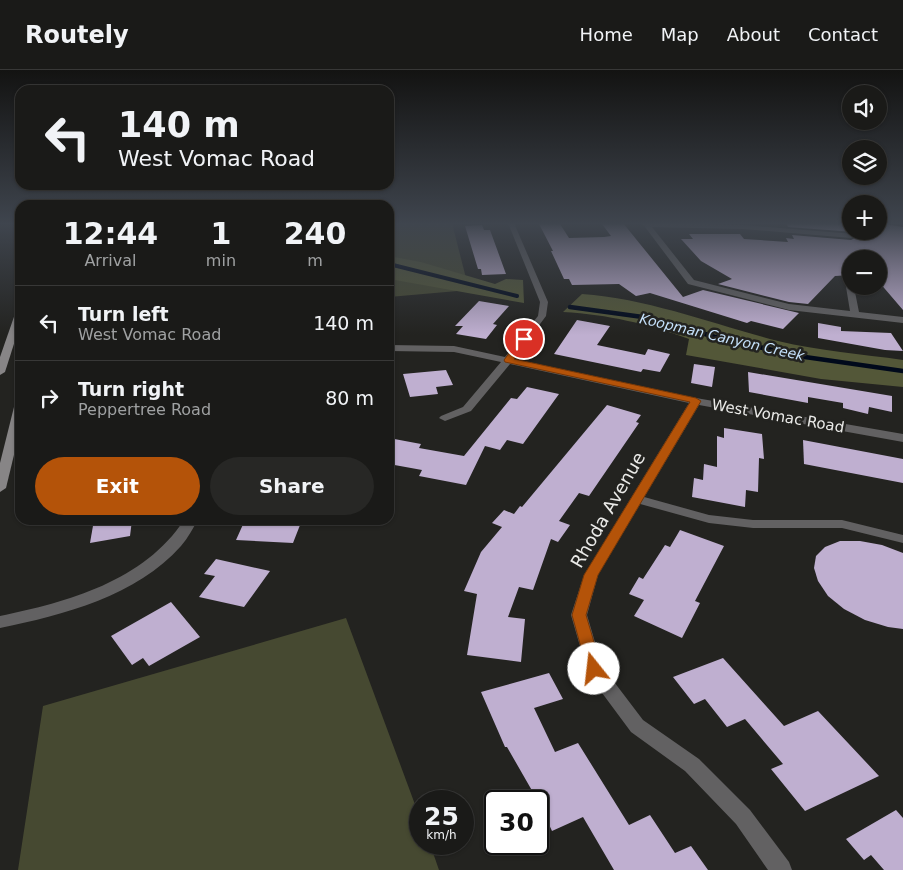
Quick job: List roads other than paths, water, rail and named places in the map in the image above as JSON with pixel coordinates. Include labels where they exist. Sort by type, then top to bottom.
[{"type":"main road","points":[[0,372],[15,326]]},
{"type":"main road","points":[[0,488],[15,427]]},
{"type":"street","points":[[445,418],[467,408],[542,316],[544,302],[527,260]]},
{"type":"street","points":[[674,260],[691,282],[789,307],[903,320]]},
{"type":"street","points":[[851,295],[855,315]]},
{"type":"street","name":"West Vomac Road","points":[[394,348],[454,349],[696,401],[903,438]]},
{"type":"street","name":"Rhoda Avenue","points":[[696,401],[591,575],[579,615],[594,669],[637,726],[692,765],[743,817],[781,870]]},
{"type":"street","points":[[0,622],[96,595],[132,578],[160,558],[187,530],[189,525]]},
{"type":"lane","points":[[637,499],[710,520],[753,524],[842,524],[903,539]]},
{"type":"waterway","name":"Koopman Canyon Creek","points":[[394,265],[517,296]]},
{"type":"waterway","name":"Koopman Canyon Creek","points":[[570,307],[650,318],[722,339],[805,357],[903,371]]}]
